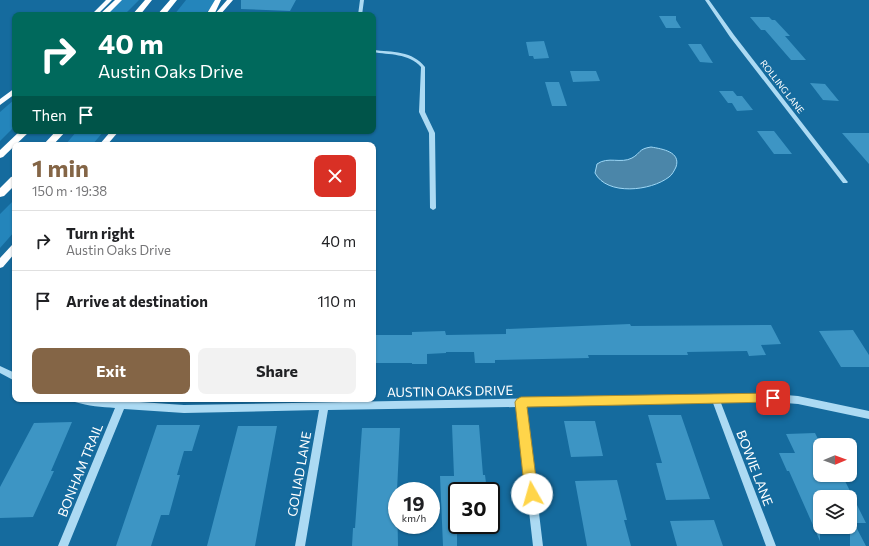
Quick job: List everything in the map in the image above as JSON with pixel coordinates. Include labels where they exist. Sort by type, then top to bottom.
[{"type":"highway","points":[[106,12],[119,0]]},
{"type":"highway","points":[[139,12],[150,0]]},
{"type":"highway","points":[[164,12],[174,0]]},
{"type":"highway","points":[[212,12],[218,0]]},
{"type":"highway","points":[[14,142],[23,134]]},
{"type":"highway","points":[[51,142],[58,134]]},
{"type":"highway","points":[[0,155],[12,144]]},
{"type":"highway","points":[[0,194],[12,182]]},
{"type":"main road","points":[[97,12],[109,0]]},
{"type":"main road","points":[[220,12],[230,0]]},
{"type":"main road","points":[[0,103],[12,93]]},
{"type":"main road","points":[[106,142],[112,134]]},
{"type":"main road","points":[[0,264],[12,250]]},
{"type":"street","points":[[360,12],[362,0]]},
{"type":"street","name":"ROLLING LANE","points":[[707,0],[732,36],[845,182]]},
{"type":"street","points":[[376,52],[411,57],[419,60],[423,67],[422,112],[432,133],[433,208]]},
{"type":"street","points":[[0,369],[12,375]]},
{"type":"street","name":"BOWIE LANE","points":[[715,398],[771,546]]},
{"type":"street","name":"AUSTIN OAKS DRIVE","points":[[99,402],[120,405],[184,409],[773,398],[798,400],[869,415]]},
{"type":"street","points":[[521,402],[538,546]]},
{"type":"street","name":"BONHAM TRAIL","points":[[63,546],[120,405]]},
{"type":"street","name":"GOLIAD LANE","points":[[300,546],[324,406]]},
{"type":"shaded area","points":[[121,0],[139,0],[127,12],[107,12]]},
{"type":"shaded area","points":[[186,0],[216,0],[207,12],[176,12]]},
{"type":"shaded area","points":[[12,102],[12,129],[0,141],[0,112]]},
{"type":"shaded area","points":[[74,134],[101,134],[95,142],[68,142]]},
{"type":"shaded area","points":[[651,147],[666,150],[676,158],[676,167],[673,173],[661,182],[652,186],[641,188],[619,188],[609,185],[601,180],[595,173],[597,164],[601,162],[610,160],[628,160],[640,151]]},
{"type":"shaded area","points":[[12,202],[12,234],[0,248],[0,214]]},
{"type":"building","points":[[241,0],[296,0],[290,11],[241,9]]},
{"type":"building","points":[[659,16],[676,16],[676,20],[681,28],[666,28]]},
{"type":"building","points":[[750,17],[769,17],[772,20],[775,20],[790,36],[785,36],[806,60],[791,60],[765,30],[761,30]]},
{"type":"building","points":[[544,41],[549,58],[534,59],[533,56],[529,56],[526,42]]},
{"type":"building","points":[[688,44],[701,44],[713,63],[700,62]]},
{"type":"building","points":[[570,71],[596,71],[600,81],[573,82]]},
{"type":"building","points":[[545,82],[559,82],[567,106],[552,106]]},
{"type":"building","points":[[810,83],[825,84],[839,101],[823,100]]},
{"type":"building","points":[[719,91],[733,91],[737,96],[742,96],[753,110],[737,111],[732,103],[728,103]]},
{"type":"building","points":[[757,131],[774,131],[792,154],[774,154]]},
{"type":"building","points":[[842,133],[869,133],[869,164]]},
{"type":"building","points":[[630,324],[631,326],[771,325],[781,344],[761,345],[766,355],[749,356],[747,351],[687,352],[688,355],[588,355],[589,358],[495,360],[495,363],[475,363],[474,352],[446,352],[427,354],[427,364],[376,363],[376,335],[412,335],[412,332],[445,331],[446,335],[506,334],[506,329]]},
{"type":"building","points":[[853,330],[869,355],[869,367],[841,367],[819,331]]},
{"type":"building","points":[[648,415],[681,415],[710,499],[666,500],[656,463],[662,463]]},
{"type":"building","points":[[564,421],[595,421],[603,456],[571,457]]},
{"type":"building","points":[[72,422],[51,471],[54,471],[33,517],[0,518],[0,487],[34,423]]},
{"type":"building","points":[[157,425],[200,425],[192,451],[184,451],[177,475],[180,475],[169,515],[161,515],[151,546],[116,546]]},
{"type":"building","points":[[452,425],[479,425],[483,475],[485,475],[486,482],[448,482],[448,534],[457,534],[457,546],[443,546],[440,476],[454,476]]},
{"type":"building","points":[[238,426],[277,426],[255,546],[207,546]]},
{"type":"building","points":[[362,428],[400,428],[397,482],[388,482],[388,534],[398,534],[398,546],[352,546],[353,528],[355,528]]},
{"type":"building","points":[[815,433],[818,438],[813,438],[813,482],[846,482],[850,490],[813,490],[813,525],[789,471],[787,471],[779,453],[795,453],[786,434]]},
{"type":"building","points":[[617,480],[627,520],[624,520],[631,546],[587,546],[575,481]]},
{"type":"building","points":[[857,505],[866,523],[857,523]]},
{"type":"building","points":[[714,520],[723,546],[677,546],[670,521]]},
{"type":"building","points":[[857,529],[866,546],[850,546],[850,534],[857,534]]},
{"type":"building","points":[[817,534],[820,534],[820,541]]},
{"type":"route","points":[[532,494],[521,402],[773,398]]}]
